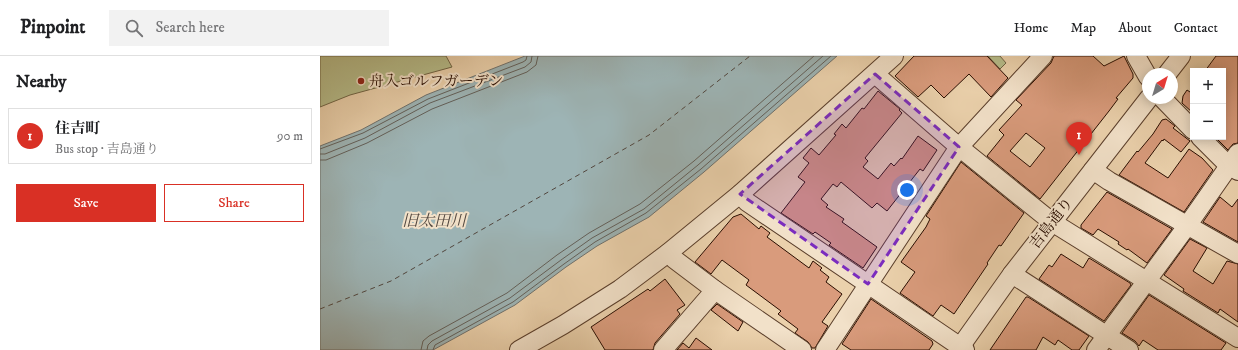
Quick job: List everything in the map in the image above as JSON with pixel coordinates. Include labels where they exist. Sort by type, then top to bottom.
[{"type":"street","points":[[520,350],[620,289],[668,253],[740,194],[894,56]]},
{"type":"street","points":[[825,350],[959,147],[1044,56]]},
{"type":"street","points":[[1136,56],[1143,68]]},
{"type":"street","points":[[1172,68],[1181,56]]},
{"type":"street","points":[[875,74],[959,147],[1052,222],[1238,338]]},
{"type":"street","name":"吉島通り","points":[[961,349],[1012,274],[1143,104]]},
{"type":"street","points":[[1168,104],[1190,127]]},
{"type":"street","points":[[1096,350],[1235,163],[1204,140]]},
{"type":"street","points":[[1093,170],[1109,181],[1238,254]]},
{"type":"street","points":[[740,194],[747,202],[961,349]]},
{"type":"street","points":[[668,253],[715,290],[802,350]]},
{"type":"street","points":[[1012,274],[1129,350]]},
{"type":"street","points":[[663,350],[715,290]]},
{"type":"highlighted area","points":[[875,74],[959,147],[868,284],[740,194]]},
{"type":"green space","name":"舟入ゴルフガーデン","points":[[320,56],[446,56],[452,67],[350,95],[320,107]]},
{"type":"green space","points":[[988,56],[1000,56],[1006,63],[1000,69]]},
{"type":"water","name":"旧太田川","points":[[525,56],[837,56],[704,172],[649,217],[597,246],[515,305],[433,350],[320,350],[320,146],[361,130],[426,95]]},
{"type":"building","points":[[914,56],[987,56],[1008,78],[991,97],[969,74],[944,98],[931,85],[918,97],[895,76]]},
{"type":"building","points":[[1054,56],[1093,56],[1104,66],[1124,56],[1133,74],[1133,78],[1116,98],[1118,99],[1040,199],[987,156],[1004,135],[999,130],[1022,105],[1016,100],[1051,63]],"holes":[[[1026,133],[1045,148],[1030,167],[1010,151]]]},
{"type":"building","points":[[1216,56],[1238,56],[1238,143],[1233,144],[1228,150],[1218,140],[1226,140],[1226,68],[1207,68]]},
{"type":"building","points":[[1187,90],[1190,92],[1190,110],[1182,103],[1183,96]]},
{"type":"building","points":[[878,91],[900,109],[899,110],[902,113],[865,158],[868,161],[863,167],[878,179],[891,163],[894,166],[901,158],[902,159],[918,136],[937,150],[923,171],[920,169],[887,211],[877,203],[872,208],[841,182],[837,187],[833,184],[821,199],[828,205],[826,207],[844,219],[842,222],[877,247],[863,268],[829,245],[831,243],[815,232],[813,234],[781,213],[805,182],[798,177],[809,163],[803,158],[811,148],[819,155],[836,135],[834,134],[842,124],[846,128]]},
{"type":"building","points":[[1166,119],[1175,126],[1173,128],[1190,141],[1181,152],[1164,139],[1145,163],[1168,178],[1189,149],[1202,158],[1213,170],[1184,212],[1119,175],[1137,151],[1138,152],[1153,134],[1162,120]]},
{"type":"building","points":[[961,162],[1024,213],[1001,246],[999,245],[954,314],[941,305],[933,316],[900,293],[915,272],[901,262],[926,227],[930,219],[926,216]]},
{"type":"building","points":[[1107,192],[1172,229],[1147,263],[1128,249],[1127,250],[1118,244],[1119,242],[1098,229],[1093,235],[1081,228],[1081,225]]},
{"type":"building","points":[[1220,197],[1232,207],[1238,199],[1238,242],[1203,222]]},
{"type":"building","points":[[741,214],[759,229],[761,226],[770,233],[767,237],[809,268],[813,261],[822,268],[820,270],[829,277],[826,282],[842,294],[822,322],[828,326],[815,348],[812,348],[808,342],[795,333],[798,329],[778,314],[781,311],[746,285],[749,280],[722,260],[711,274],[695,262],[733,217]]},
{"type":"building","points":[[1190,239],[1207,248],[1193,271],[1213,284],[1227,261],[1238,264],[1238,322],[1220,309],[1218,313],[1183,291],[1184,289],[1164,275]]},
{"type":"building","points":[[1061,254],[1083,268],[1089,258],[1130,283],[1131,285],[1104,321],[1039,279],[1049,265],[1052,267]]},
{"type":"building","points":[[665,279],[685,305],[677,310],[680,314],[655,343],[653,350],[605,350],[591,327],[648,289],[650,291]]},
{"type":"building","points":[[1149,295],[1226,343],[1221,350],[1158,350],[1143,340],[1139,346],[1135,341],[1122,333]]},
{"type":"building","points":[[1026,297],[1089,336],[1079,350],[1072,350],[1058,340],[1055,345],[1043,337],[1036,350],[990,350]]},
{"type":"building","points":[[871,299],[932,341],[933,344],[929,350],[851,350],[842,344]]},
{"type":"building","points":[[717,304],[743,322],[738,331],[711,310]]},
{"type":"building","points":[[696,338],[712,350],[677,350],[683,343],[689,348]]},
{"type":"ferry route","points":[[320,309],[391,281],[649,135],[750,56]]},
{"type":"place","name":"舟入ゴルフガーデン","points":[[361,81]]},
{"type":"place","name":"住吉町","points":[[1079,155]]}]
